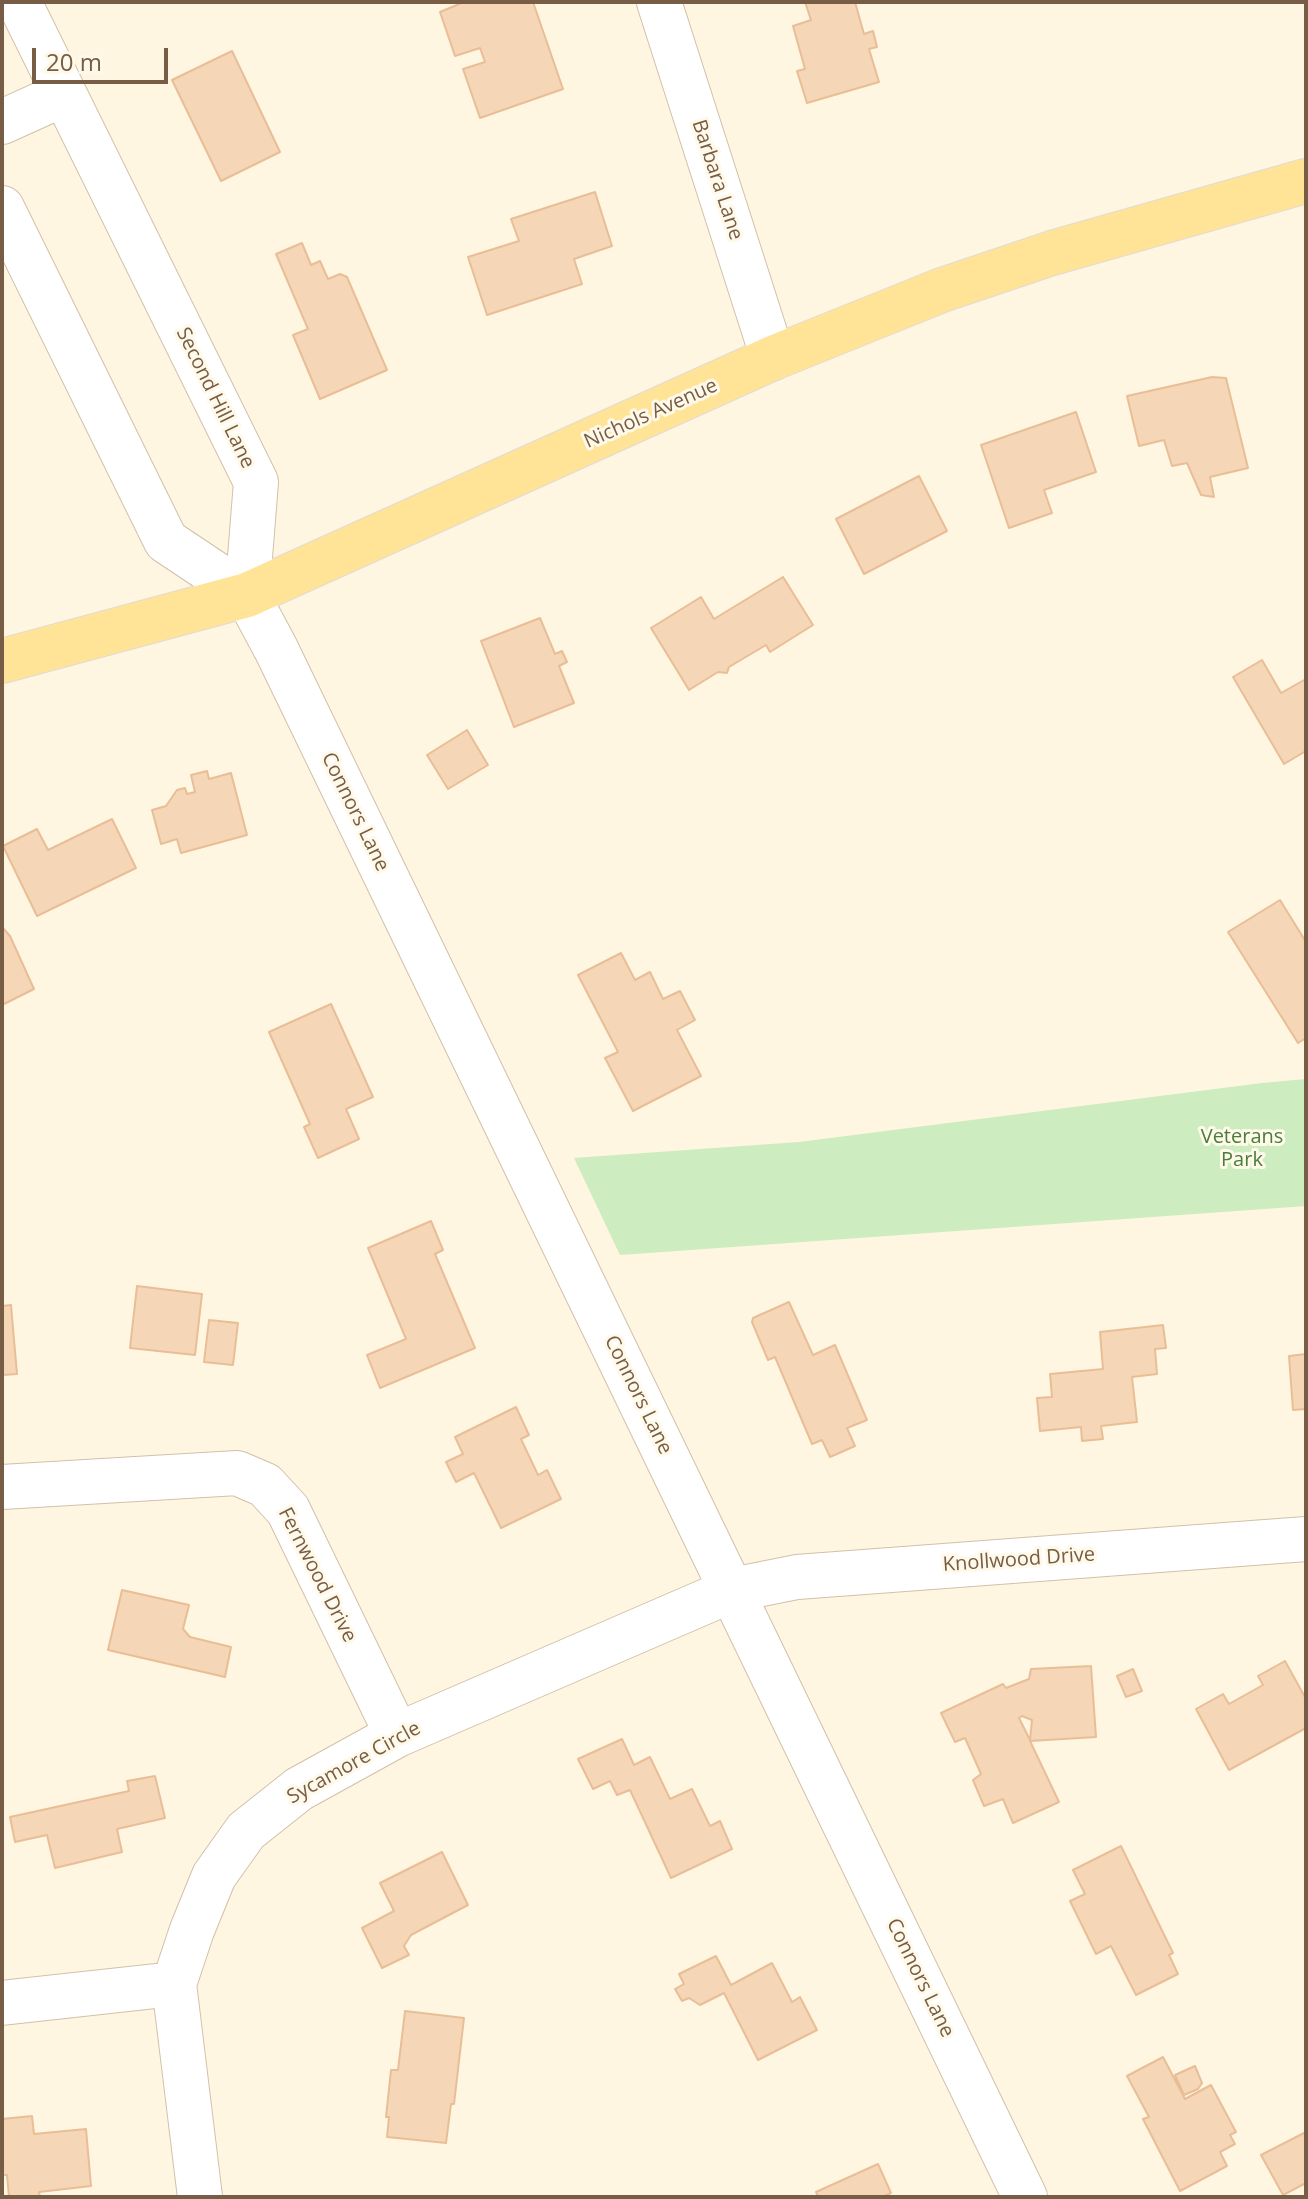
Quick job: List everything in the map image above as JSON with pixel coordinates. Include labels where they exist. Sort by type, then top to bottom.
[{"type":"main road","name":"Nichols Avenue","points":[[2,661],[247,595],[773,358],[942,290],[1052,253],[1306,181]]},
{"type":"street","name":"Second Hill Lane","points":[[19,2],[256,482],[247,595]]},
{"type":"street","name":"Barbara Lane","points":[[659,2],[773,358]]},
{"type":"street","points":[[2,122],[64,94]]},
{"type":"street","points":[[2,208],[166,541],[247,595]]},
{"type":"street","name":"Connors Lane","points":[[247,595],[276,649],[1025,2197]]},
{"type":"street","name":"Fernwood Drive","points":[[2,1487],[237,1473],[265,1485],[288,1510],[397,1735]]},
{"type":"street","name":"Knollwood Drive","points":[[732,1590],[797,1577],[1306,1539]]},
{"type":"street","name":"Sycamore Circle","points":[[200,2197],[174,1984],[214,1876],[246,1831],[299,1789],[397,1735],[732,1590]]},
{"type":"street","points":[[2,2003],[174,1984]]},
{"type":"green space","name":"Veterans Park","points":[[1306,1079],[1306,1206],[620,1255],[574,1158],[799,1142]]},
{"type":"building","points":[[464,2],[533,2],[563,89],[480,118],[463,69],[485,62],[480,48],[455,56],[440,12]]},
{"type":"building","points":[[805,2],[855,2],[864,34],[873,31],[877,47],[869,49],[879,82],[807,103],[797,71],[805,69],[793,26],[811,20]]},
{"type":"building","points":[[232,51],[280,152],[221,181],[172,80]]},
{"type":"building","points":[[595,192],[612,246],[574,259],[582,284],[487,315],[468,257],[519,241],[511,219]]},
{"type":"building","points":[[302,243],[311,265],[320,261],[328,279],[340,274],[347,277],[387,370],[320,399],[293,335],[308,329],[276,254]]},
{"type":"building","points":[[1212,377],[1226,378],[1248,468],[1210,477],[1214,497],[1201,495],[1187,463],[1172,466],[1164,440],[1139,446],[1127,396]]},
{"type":"building","points":[[1076,412],[1096,472],[1044,490],[1052,513],[1009,528],[981,445]]},
{"type":"building","points":[[919,476],[947,531],[864,574],[836,519]]},
{"type":"building","points":[[783,577],[813,625],[770,652],[766,645],[729,667],[727,673],[718,672],[689,690],[651,628],[701,597],[714,619]]},
{"type":"building","points":[[540,618],[555,654],[562,651],[567,662],[559,666],[574,703],[514,727],[481,641]]},
{"type":"building","points":[[1262,660],[1281,693],[1306,679],[1306,751],[1284,764],[1233,677]]},
{"type":"building","points":[[467,730],[488,765],[448,789],[427,755]]},
{"type":"building","points":[[207,771],[209,779],[231,773],[247,835],[181,853],[177,839],[161,844],[152,810],[166,806],[177,790],[185,788],[187,794],[195,792],[191,775]]},
{"type":"building","points":[[112,819],[136,868],[37,916],[3,846],[37,829],[48,850]]},
{"type":"building","points":[[1280,900],[1306,942],[1306,1038],[1298,1043],[1228,932]]},
{"type":"building","points":[[2,927],[10,936],[34,989],[2,1005]]},
{"type":"building","points":[[621,953],[635,980],[650,972],[663,999],[680,991],[695,1020],[677,1030],[701,1076],[633,1111],[605,1058],[618,1052],[578,975]]},
{"type":"building","points":[[331,1004],[373,1097],[346,1109],[359,1139],[318,1158],[304,1127],[310,1124],[269,1032]]},
{"type":"building","points":[[431,1221],[443,1250],[435,1254],[475,1348],[380,1388],[367,1355],[406,1339],[368,1248]]},
{"type":"building","points":[[137,1286],[202,1294],[195,1355],[130,1348]]},
{"type":"building","points":[[789,1302],[813,1355],[835,1345],[867,1420],[847,1428],[855,1446],[830,1457],[822,1440],[812,1444],[775,1357],[768,1360],[752,1322],[753,1318]]},
{"type":"building","points":[[11,1305],[17,1374],[2,1375],[2,1306]]},
{"type":"building","points":[[209,1320],[238,1323],[233,1365],[204,1362]]},
{"type":"building","points":[[1163,1325],[1166,1348],[1155,1349],[1157,1374],[1132,1377],[1137,1422],[1101,1426],[1103,1439],[1082,1441],[1081,1427],[1040,1431],[1037,1398],[1052,1397],[1050,1374],[1103,1369],[1100,1332]]},
{"type":"building","points":[[1306,1354],[1306,1409],[1293,1410],[1289,1356]]},
{"type":"building","points":[[516,1407],[529,1435],[521,1439],[538,1475],[547,1470],[561,1499],[501,1528],[474,1473],[456,1482],[446,1462],[463,1454],[455,1437]]},
{"type":"building","points":[[122,1590],[189,1605],[183,1629],[190,1637],[231,1647],[225,1677],[108,1650]]},
{"type":"building","points":[[1285,1661],[1306,1699],[1306,1728],[1229,1770],[1196,1709],[1223,1694],[1229,1704],[1263,1685],[1258,1676]]},
{"type":"building","points":[[1091,1666],[1096,1737],[1030,1741],[1059,1802],[1013,1823],[1003,1799],[984,1806],[973,1780],[981,1774],[965,1738],[955,1742],[941,1713],[1003,1684],[1006,1688],[1029,1679],[1031,1669]],"holes":[[[1022,1716],[1032,1720],[1030,1740],[1019,1718]]]},
{"type":"building","points":[[1133,1669],[1142,1691],[1126,1697],[1117,1676]]},
{"type":"building","points":[[622,1739],[634,1765],[650,1757],[670,1799],[692,1789],[710,1826],[720,1821],[732,1849],[671,1878],[630,1790],[617,1795],[610,1781],[593,1789],[578,1759]]},
{"type":"building","points":[[155,1776],[165,1818],[117,1829],[122,1852],[55,1868],[47,1835],[15,1842],[10,1817],[129,1791],[127,1781]]},
{"type":"building","points":[[1121,1846],[1173,1953],[1169,1955],[1178,1974],[1136,1995],[1111,1946],[1096,1954],[1070,1901],[1085,1894],[1073,1870]]},
{"type":"building","points":[[442,1852],[468,1905],[411,1935],[404,1946],[409,1955],[382,1968],[362,1928],[394,1911],[380,1883]]},
{"type":"building","points":[[716,1956],[731,1985],[772,1963],[792,2002],[800,1997],[817,2030],[758,2060],[724,1993],[700,2005],[689,1998],[682,2001],[675,1989],[684,1984],[679,1974]]},
{"type":"building","points":[[405,2011],[464,2018],[446,2143],[387,2137],[391,2070],[398,2070]]},
{"type":"building","points":[[1163,2057],[1185,2099],[1211,2085],[1236,2132],[1230,2135],[1235,2144],[1220,2152],[1227,2166],[1180,2191],[1143,2119],[1149,2117],[1127,2076]]},
{"type":"building","points":[[1195,2066],[1202,2083],[1198,2089],[1184,2095],[1175,2075]]},
{"type":"building","points":[[32,2116],[34,2134],[86,2129],[91,2186],[39,2192],[40,2197],[9,2197],[7,2175],[2,2175],[2,2119]]},
{"type":"building","points":[[1306,2132],[1306,2183],[1283,2195],[1261,2155]]},
{"type":"building","points":[[878,2164],[891,2193],[882,2197],[818,2197],[816,2192]]}]
